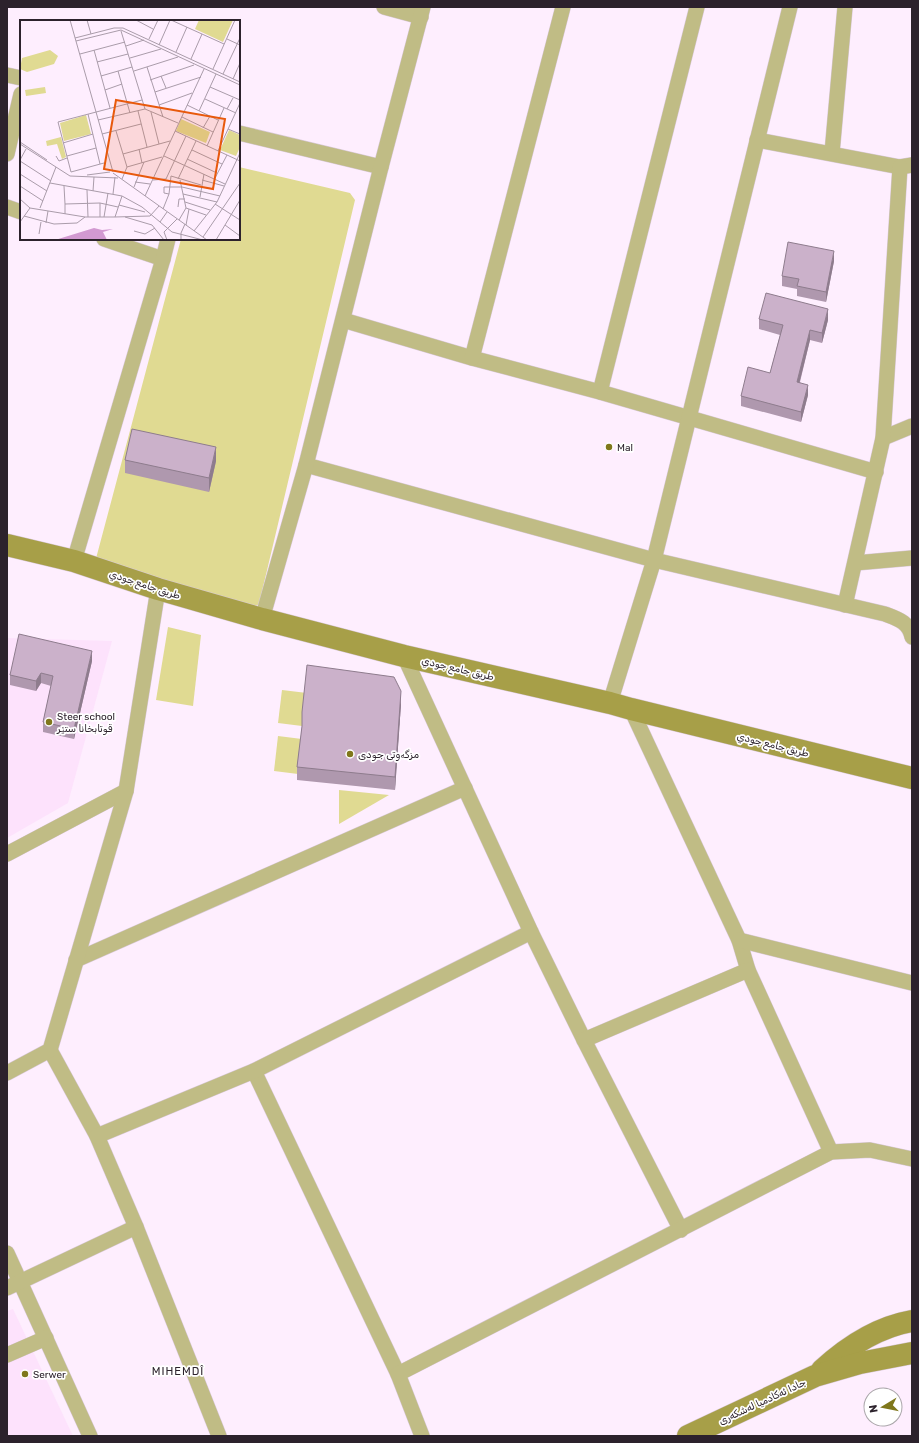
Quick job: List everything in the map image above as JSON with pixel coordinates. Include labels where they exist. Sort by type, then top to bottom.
[{"type":"street","points":[[262,619],[306,466],[381,167],[422,12],[384,7]]},
{"type":"street","points":[[472,358],[564,7]]},
{"type":"street","points":[[600,392],[697,7]]},
{"type":"street","points":[[610,703],[654,560],[790,7]]},
{"type":"street","points":[[832,153],[845,7]]},
{"type":"street","points":[[7,75],[20,78]]},
{"type":"street","points":[[7,154],[20,98]]},
{"type":"street","points":[[240,133],[381,167]]},
{"type":"street","points":[[757,140],[906,166],[883,438],[845,605]]},
{"type":"street","points":[[7,207],[20,212]]},
{"type":"street","points":[[107,240],[163,259]]},
{"type":"street","points":[[74,561],[168,240]]},
{"type":"street","points":[[343,320],[472,358],[689,417],[876,472]]},
{"type":"street","points":[[883,438],[912,426]]},
{"type":"street","points":[[306,466],[654,560],[885,614],[900,620],[910,629],[912,637]]},
{"type":"street","name":"طريق جامع جودي","points":[[7,545],[74,561],[158,589],[262,619],[404,656],[610,703],[912,778]]},
{"type":"street","points":[[855,563],[912,558]]},
{"type":"street","points":[[158,589],[126,791],[50,1050],[97,1136],[136,1226],[219,1436]]},
{"type":"street","points":[[404,656],[531,932],[584,1040],[681,1230]]},
{"type":"street","points":[[631,709],[738,940],[748,970],[831,1152]]},
{"type":"street","points":[[76,960],[465,788]]},
{"type":"street","points":[[7,854],[126,791]]},
{"type":"street","points":[[97,1136],[254,1071],[531,932]]},
{"type":"street","points":[[738,940],[912,983]]},
{"type":"street","points":[[584,1040],[748,970]]},
{"type":"street","points":[[7,1073],[50,1050]]},
{"type":"street","points":[[254,1071],[398,1374],[422,1436]]},
{"type":"street","points":[[398,1374],[831,1152],[870,1150],[912,1159]]},
{"type":"street","points":[[13,1285],[136,1226]]},
{"type":"street","points":[[7,1253],[13,1285],[46,1338],[90,1436]]},
{"type":"street","points":[[815,1376],[835,1358],[858,1342],[882,1330],[912,1321]]},
{"type":"street","points":[[7,1355],[46,1338]]},
{"type":"street","points":[[815,1376],[860,1363],[912,1353]]},
{"type":"street","name":"جادا ئه‌كادميا له‌شكه‌رى","points":[[688,1436],[815,1376]]},
{"type":"shaded area","points":[[240,167],[350,193],[355,200],[259,604],[249,611],[94,566],[181,240],[240,240]]},
{"type":"shaded area","points":[[168,627],[201,635],[193,706],[156,700]]},
{"type":"shaded area","name":"Steer school قوتابخانا ستێر","points":[[7,638],[112,641],[68,803],[7,838]]},
{"type":"shaded area","points":[[282,690],[307,693],[302,726],[278,723]]},
{"type":"shaded area","points":[[278,736],[302,739],[298,774],[274,771]]},
{"type":"shaded area","points":[[339,790],[389,795],[339,824]]},
{"type":"shaded area","name":"Serwer","points":[[13,1309],[73,1436],[7,1436],[7,1311]]},
{"type":"building","points":[[788,242],[834,251],[826,292],[797,286],[799,279],[782,276]]},
{"type":"building","points":[[766,293],[828,309],[822,333],[810,330],[797,382],[808,385],[801,412],[741,396],[748,367],[770,373],[783,325],[759,319]]},
{"type":"building","points":[[132,429],[216,447],[209,478],[125,460]]},
{"type":"building","points":[[19,634],[92,651],[74,729],[43,722],[53,676],[41,673],[36,681],[10,675]]},
{"type":"building","points":[[307,665],[394,677],[401,691],[395,777],[297,767]]},
{"type":"place","name":"Mal","points":[[609,447]]},
{"type":"place","name":"Steer school قوتابخانا ستێر","points":[[49,722]]},
{"type":"place","name":"مزگەوتی جودی","points":[[350,754]]},
{"type":"place","name":"Serwer","points":[[25,1374]]},
{"type":"district","name":"MIHEMDÎ","points":[[178,1371]]}]
